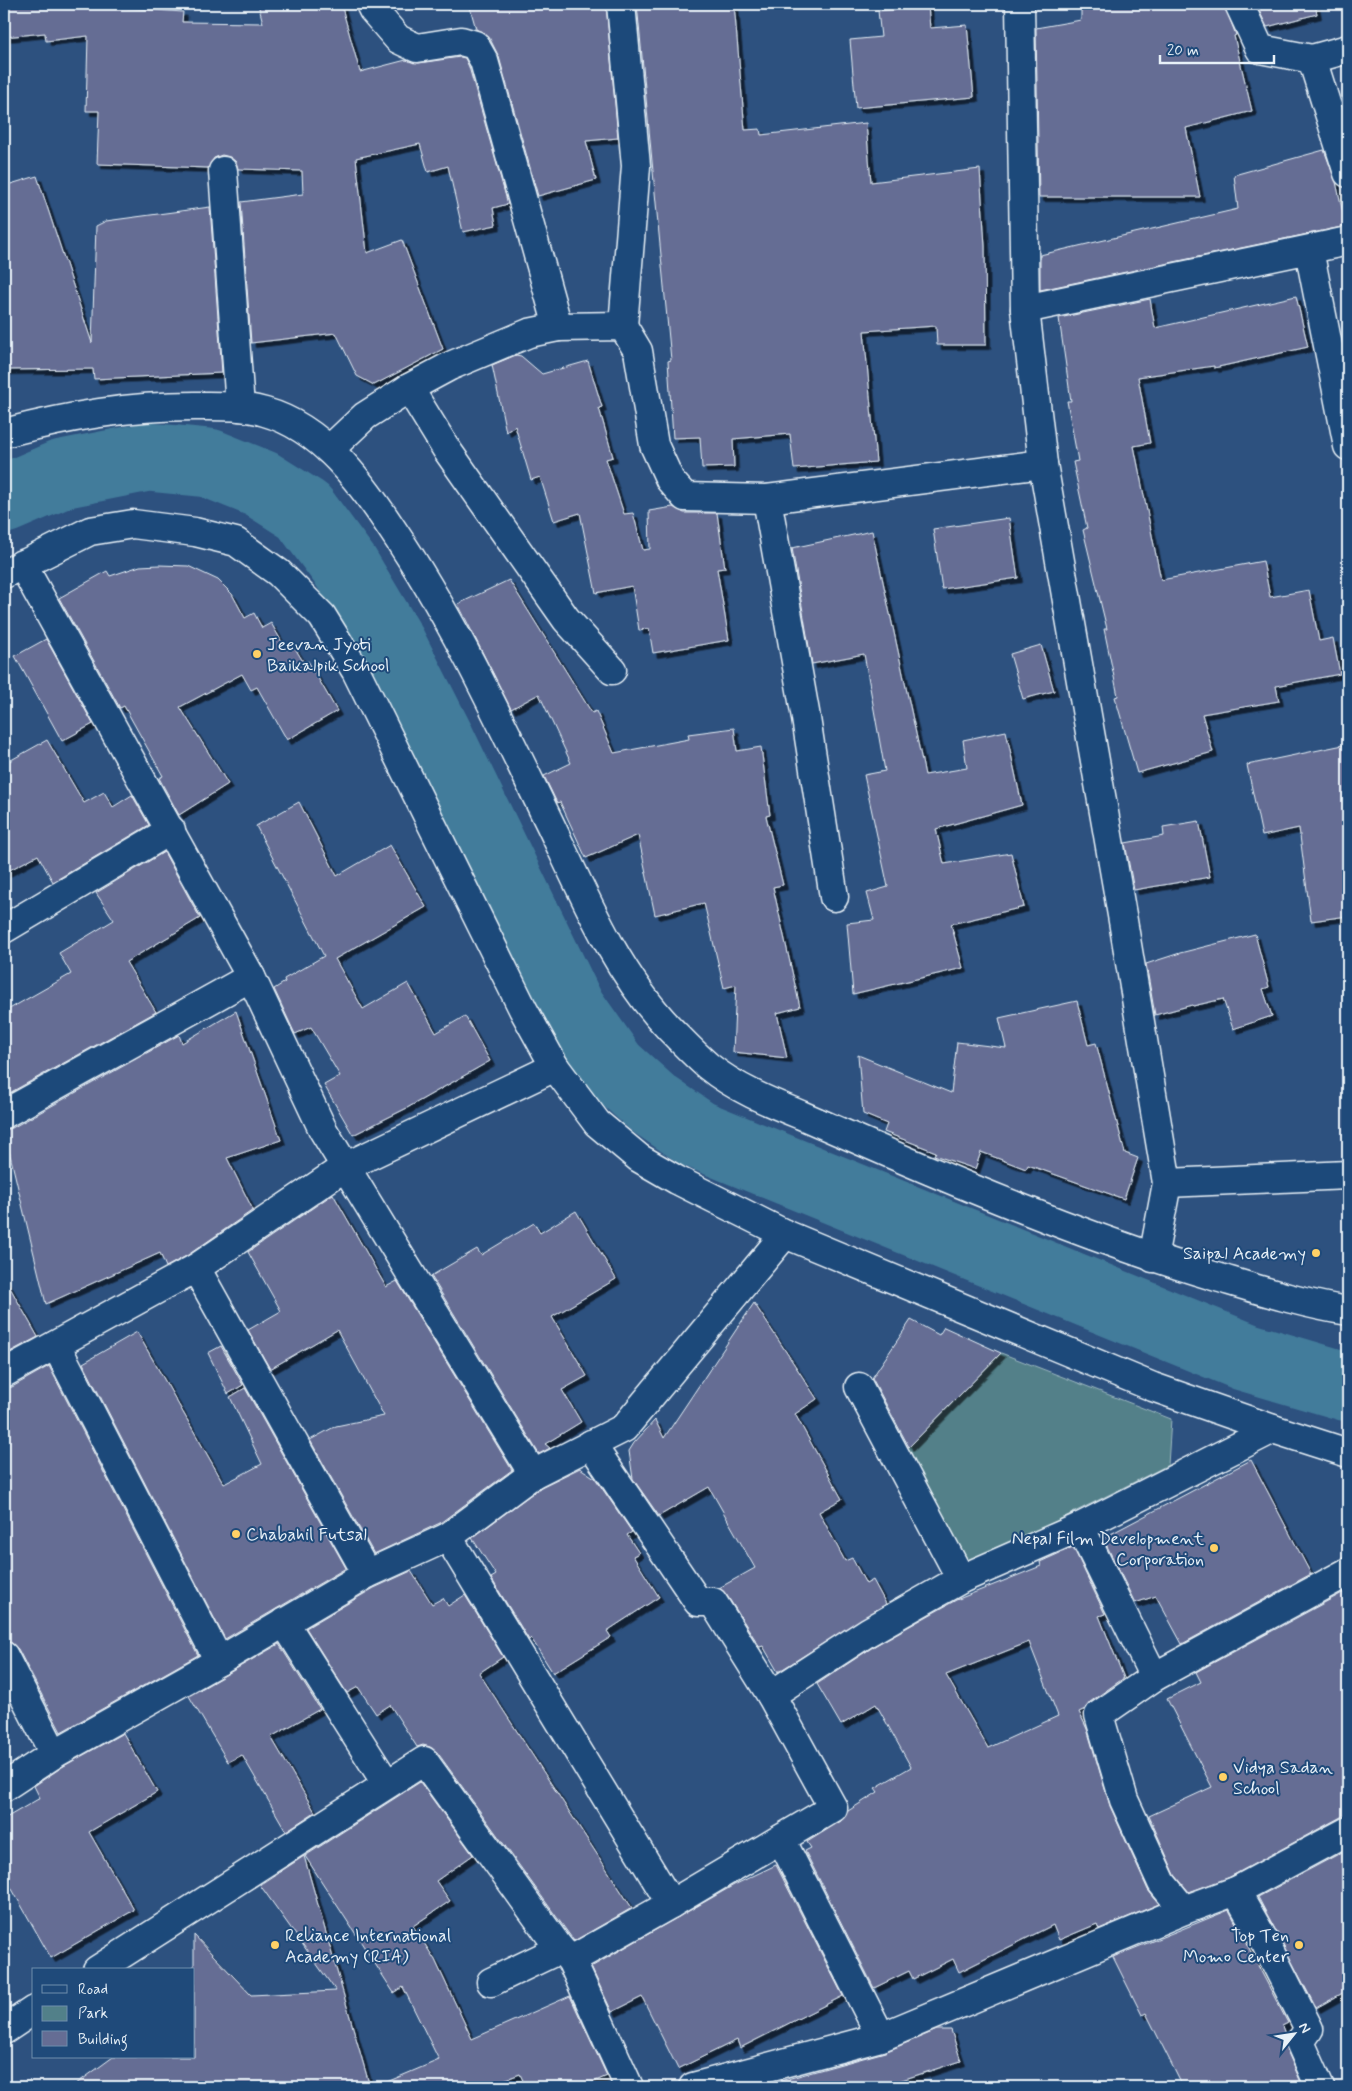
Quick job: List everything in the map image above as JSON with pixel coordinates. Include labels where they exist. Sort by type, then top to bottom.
[{"type":"street","points":[[370,4],[398,39],[404,42],[417,48],[460,41],[475,45],[484,60],[558,327]]},
{"type":"street","points":[[621,4],[636,166],[623,326],[638,351],[654,445],[670,480],[685,497],[767,499],[1043,464]]},
{"type":"street","points":[[1020,4],[1025,308],[1043,464],[1167,1183],[1153,1258]]},
{"type":"street","points":[[1239,4],[1260,49],[1312,59],[1348,49]]},
{"type":"street","points":[[1312,59],[1348,173]]},
{"type":"street","points":[[223,171],[240,407]]},
{"type":"street","points":[[1025,308],[1348,241]]},
{"type":"street","points":[[1309,250],[1348,446]]},
{"type":"street","points":[[328,450],[365,416],[409,388],[450,366],[529,333],[558,327],[623,326]]},
{"type":"street","points":[[409,388],[447,450],[566,619],[612,670]]},
{"type":"street","points":[[4,433],[53,420],[104,411],[158,406],[240,407],[268,412],[299,427],[328,450],[365,488],[437,600],[484,688],[594,916],[631,978],[666,1024],[710,1067],[755,1096],[1024,1211],[1153,1258],[1308,1304],[1348,1311]]},
{"type":"street","points":[[767,499],[806,712],[834,897]]},
{"type":"street","points":[[533,1474],[323,1130],[251,977],[171,830],[13,569],[90,531],[133,524],[195,532],[236,542],[279,572],[322,616],[356,671],[523,1010],[556,1067],[597,1123],[639,1158],[677,1180],[785,1234],[1153,1387],[1272,1429],[1348,1453]]},
{"type":"street","points":[[4,929],[171,830]]},
{"type":"street","points":[[4,1114],[251,977]]},
{"type":"street","points":[[4,1373],[196,1268],[345,1167],[556,1067]]},
{"type":"street","points":[[1167,1183],[1348,1174]]},
{"type":"street","points":[[4,1787],[54,1754],[219,1661],[367,1574],[448,1537],[533,1474],[624,1428],[785,1234]]},
{"type":"street","points":[[196,1268],[367,1574]]},
{"type":"street","points":[[56,1345],[219,1661]]},
{"type":"street","points":[[859,1387],[961,1579]]},
{"type":"street","points":[[771,1696],[868,1632],[961,1579],[1080,1527],[1272,1429]]},
{"type":"street","points":[[491,1982],[565,1955],[671,1904],[833,1808],[771,1696],[713,1602],[698,1602],[592,1444]]},
{"type":"street","points":[[1080,1527],[1154,1677]]},
{"type":"street","points":[[448,1537],[671,1904]]},
{"type":"street","points":[[1184,1910],[1162,1882],[1124,1800],[1099,1715],[1154,1677],[1348,1572]]},
{"type":"street","points":[[284,1622],[386,1784]]},
{"type":"street","points":[[4,1656],[54,1754]]},
{"type":"street","points":[[100,1968],[424,1761],[565,1955],[629,2087]]},
{"type":"street","points":[[693,2087],[881,2037],[1184,1910],[1236,1891],[1348,1832]]},
{"type":"street","points":[[781,1840],[881,2037]]},
{"type":"street","points":[[1236,1891],[1309,2029],[1300,2042],[1320,2087]]},
{"type":"street","points":[[4,2030],[32,2011]]},
{"type":"green space","points":[[1001,1353],[1171,1419],[1168,1465],[975,1562],[966,1560],[906,1449]]},
{"type":"building","points":[[4,4],[127,4],[127,8],[183,12],[182,22],[263,23],[258,4],[341,4],[360,72],[406,60],[419,63],[460,57],[465,58],[508,204],[493,208],[496,225],[463,232],[448,166],[428,172],[420,144],[356,158],[367,253],[402,240],[443,349],[374,385],[357,376],[336,333],[251,343],[241,202],[303,194],[302,171],[238,169],[236,162],[230,157],[222,155],[214,158],[208,168],[97,164],[99,111],[86,111],[88,36],[46,41],[45,33],[4,37]]},
{"type":"building","points":[[469,4],[606,4],[618,138],[586,141],[596,180],[538,196],[499,57],[489,37],[476,29]]},
{"type":"building","points":[[637,4],[734,4],[745,130],[760,129],[761,135],[866,123],[871,182],[980,169],[985,246],[986,345],[937,345],[936,326],[864,331],[876,462],[794,469],[790,434],[733,439],[734,467],[702,468],[700,437],[673,438],[668,361],[671,360]]},
{"type":"building","points":[[1081,4],[1224,4],[1236,35],[1234,36],[1252,111],[1186,128],[1200,197],[1039,197],[1036,28],[1081,20]]},
{"type":"building","points":[[1256,4],[1315,4],[1317,14],[1267,27]]},
{"type":"building","points":[[928,6],[930,28],[967,25],[974,97],[856,108],[850,40],[881,37],[878,11]]},
{"type":"building","points":[[1324,150],[1336,182],[1346,226],[1040,290],[1040,255],[1238,209],[1234,175]]},
{"type":"building","points":[[37,176],[92,343],[96,226],[106,221],[210,207],[222,373],[94,379],[93,369],[4,370],[4,186]]},
{"type":"building","points":[[1296,296],[1308,347],[1214,368],[1214,366],[1138,377],[1150,443],[1134,446],[1161,580],[1263,561],[1270,597],[1309,590],[1319,641],[1333,638],[1340,674],[1276,686],[1279,701],[1202,714],[1213,752],[1137,773],[1115,697],[1118,696],[1104,629],[1107,629],[1083,530],[1087,528],[1073,462],[1078,461],[1067,401],[1071,401],[1059,318],[1150,299],[1155,328]]},
{"type":"building","points":[[516,355],[521,356],[542,374],[588,361],[602,407],[599,408],[613,457],[606,459],[624,514],[633,513],[643,550],[650,549],[649,511],[673,507],[684,513],[717,513],[725,568],[717,569],[729,640],[653,653],[649,629],[639,630],[632,586],[596,593],[580,513],[554,521],[540,477],[531,480],[515,426],[506,432],[492,365]]},
{"type":"building","points":[[1009,518],[1018,578],[942,589],[933,529]]},
{"type":"building","points":[[872,531],[925,775],[967,768],[963,740],[1006,731],[1022,805],[936,829],[944,864],[1011,853],[1024,907],[951,924],[963,968],[853,994],[847,923],[874,920],[867,893],[888,887],[864,775],[885,771],[864,654],[812,664],[792,548]]},
{"type":"building","points":[[140,566],[188,566],[218,580],[232,594],[245,618],[254,613],[262,628],[271,623],[286,649],[293,645],[304,663],[308,661],[337,711],[287,740],[257,687],[251,690],[242,674],[180,707],[228,784],[179,815],[159,778],[163,776],[124,706],[120,708],[59,598],[107,571],[110,576]]},
{"type":"building","points":[[509,580],[592,713],[596,711],[614,753],[689,739],[688,734],[734,728],[737,751],[761,747],[770,815],[766,816],[783,885],[773,887],[800,1007],[777,1013],[787,1058],[733,1052],[736,985],[724,988],[704,903],[655,915],[638,835],[586,858],[560,802],[557,803],[544,776],[571,763],[539,694],[511,709],[458,604]]},
{"type":"building","points":[[46,639],[93,724],[62,741],[15,656]]},
{"type":"building","points":[[1041,645],[1054,691],[1023,699],[1010,654]]},
{"type":"building","points":[[47,740],[84,803],[104,792],[113,807],[132,795],[149,825],[53,882],[38,855],[4,873],[4,764]]},
{"type":"building","points":[[1348,744],[1348,916],[1311,921],[1299,828],[1262,836],[1247,765]]},
{"type":"building","points":[[299,802],[337,876],[390,845],[426,907],[335,959],[363,1009],[408,983],[436,1033],[465,1016],[490,1061],[407,1108],[353,1135],[324,1085],[340,1076],[311,1027],[295,1034],[274,989],[285,982],[284,979],[324,956],[256,826]]},
{"type":"building","points":[[1199,821],[1210,877],[1134,890],[1125,843],[1164,836],[1163,827]]},
{"type":"building","points":[[164,852],[200,918],[126,962],[156,1012],[4,1096],[4,1012],[71,974],[59,953],[114,920],[96,893]]},
{"type":"building","points":[[1255,934],[1269,987],[1263,989],[1272,1016],[1233,1029],[1223,999],[1155,1015],[1146,964],[1180,953]]},
{"type":"building","points":[[1077,1001],[1088,1045],[1096,1043],[1125,1153],[1138,1158],[1124,1199],[1028,1165],[1026,1169],[981,1152],[975,1169],[934,1155],[936,1152],[884,1132],[887,1124],[863,1114],[858,1055],[951,1093],[957,1042],[1006,1048],[999,1018]]},
{"type":"building","points":[[236,1011],[281,1140],[227,1158],[253,1210],[188,1255],[166,1267],[160,1253],[46,1304],[4,1130],[12,1128],[179,1035],[182,1043]]},
{"type":"building","points":[[333,1194],[386,1287],[397,1281],[512,1470],[440,1523],[374,1554],[310,1440],[336,1426],[384,1416],[337,1330],[270,1369],[248,1330],[281,1311],[248,1252]]},
{"type":"building","points":[[576,1211],[616,1279],[552,1317],[587,1376],[562,1390],[581,1422],[545,1444],[550,1448],[539,1454],[431,1276],[477,1249],[481,1255],[534,1223],[540,1233]]},
{"type":"building","points":[[4,1277],[38,1337],[4,1355]]},
{"type":"building","points":[[754,1303],[817,1399],[795,1414],[842,1499],[819,1512],[845,1561],[852,1558],[866,1584],[873,1580],[886,1604],[778,1672],[763,1646],[760,1647],[726,1594],[719,1588],[755,1568],[709,1487],[659,1516],[633,1479],[629,1451],[655,1420],[664,1438]]},
{"type":"building","points":[[911,1320],[939,1335],[944,1327],[1001,1353],[909,1447],[872,1378]]},
{"type":"building","points":[[137,1332],[224,1484],[262,1464],[230,1397],[245,1388],[346,1568],[225,1639],[83,1363]]},
{"type":"building","points":[[221,1346],[243,1385],[228,1394],[208,1353]]},
{"type":"building","points":[[49,1366],[198,1655],[61,1732],[18,1649],[12,1643],[4,1641],[4,1389],[12,1387]]},
{"type":"building","name":"Nepal Film Development Corporation","points":[[1251,1460],[1311,1574],[1182,1644],[1156,1596],[1135,1603],[1103,1538]]},
{"type":"building","points":[[580,1468],[595,1478],[632,1532],[627,1535],[639,1553],[633,1556],[659,1597],[607,1631],[611,1637],[553,1673],[531,1638],[529,1640],[491,1578],[496,1575],[472,1538],[541,1487]]},
{"type":"building","points":[[1073,1547],[1105,1614],[1099,1616],[1124,1678],[1079,1712],[1087,1729],[1110,1806],[1148,1890],[1159,1904],[1099,1929],[1097,1924],[1059,1940],[1053,1925],[959,1972],[953,1959],[913,1979],[909,1971],[874,1988],[805,1851],[811,1848],[807,1842],[841,1821],[848,1811],[878,1792],[875,1788],[911,1767],[876,1704],[841,1725],[817,1684],[876,1645],[956,1600],[1041,1566],[1040,1562]],"holes":[[[1029,1642],[1058,1716],[988,1748],[946,1675]]]},
{"type":"building","points":[[411,1571],[432,1604],[443,1598],[448,1606],[465,1595],[503,1657],[479,1673],[632,1908],[574,1941],[437,1752],[423,1745],[417,1747],[390,1705],[376,1714],[358,1687],[347,1693],[306,1628],[374,1588]]},
{"type":"building","name":"Vidya Sadan School","points":[[1348,1590],[1348,1815],[1230,1877],[1189,1892],[1175,1875],[1149,1816],[1212,1787],[1167,1699],[1201,1682],[1196,1672]]},
{"type":"building","points":[[279,1644],[320,1709],[271,1737],[315,1812],[286,1831],[242,1755],[228,1762],[189,1696]]},
{"type":"building","points":[[123,1733],[157,1792],[89,1832],[134,1910],[51,1958],[4,1875],[4,1819],[40,1798],[34,1786],[62,1767]]},
{"type":"building","points":[[420,1782],[473,1855],[436,1881],[450,1901],[413,1926],[435,1960],[472,2039],[570,1996],[607,2076],[587,2085],[573,2087],[526,2087],[520,2074],[485,2087],[375,2087],[439,2060],[403,1987],[394,1993],[305,1856]]},
{"type":"building","points":[[1348,1849],[1348,1990],[1316,2008],[1258,1897]]},
{"type":"building","points":[[304,1856],[370,2087],[72,2087],[112,2058],[195,2058],[194,1935],[251,1995],[336,1991],[260,1885]]},
{"type":"building","points":[[776,1865],[843,1996],[740,2048],[737,2040],[678,2069],[642,1997],[612,2012],[591,1967],[734,1885]]},
{"type":"building","points":[[1229,1910],[1288,2023],[1282,2026],[1286,2037],[1286,2048],[1303,2087],[1183,2087],[1146,2013],[1142,2015],[1113,1957]]},
{"type":"building","points":[[937,2030],[951,2030],[961,2061],[880,2087],[781,2087],[780,2081],[885,2052]]},
{"type":"waterway","points":[[4,499],[62,474],[148,457],[209,463],[261,484],[304,511],[346,568],[392,645],[440,739],[570,1007],[613,1068],[653,1104],[697,1134],[1246,1357],[1348,1387]]},
{"type":"place","name":"Jeevan Jyoti Baikalpik School","points":[[257,654]]},
{"type":"place","name":"Saipal Academy","points":[[1316,1253]]},
{"type":"place","name":"Chabahil Futsal","points":[[236,1534]]},
{"type":"place","name":"Nepal Film Development Corporation","points":[[1214,1548]]},
{"type":"place","name":"Vidya Sadan School","points":[[1223,1777]]},
{"type":"place","name":"Reliance International Academy (RIA)","points":[[275,1945]]},
{"type":"place","name":"Top Ten Momo Center","points":[[1299,1945]]}]
